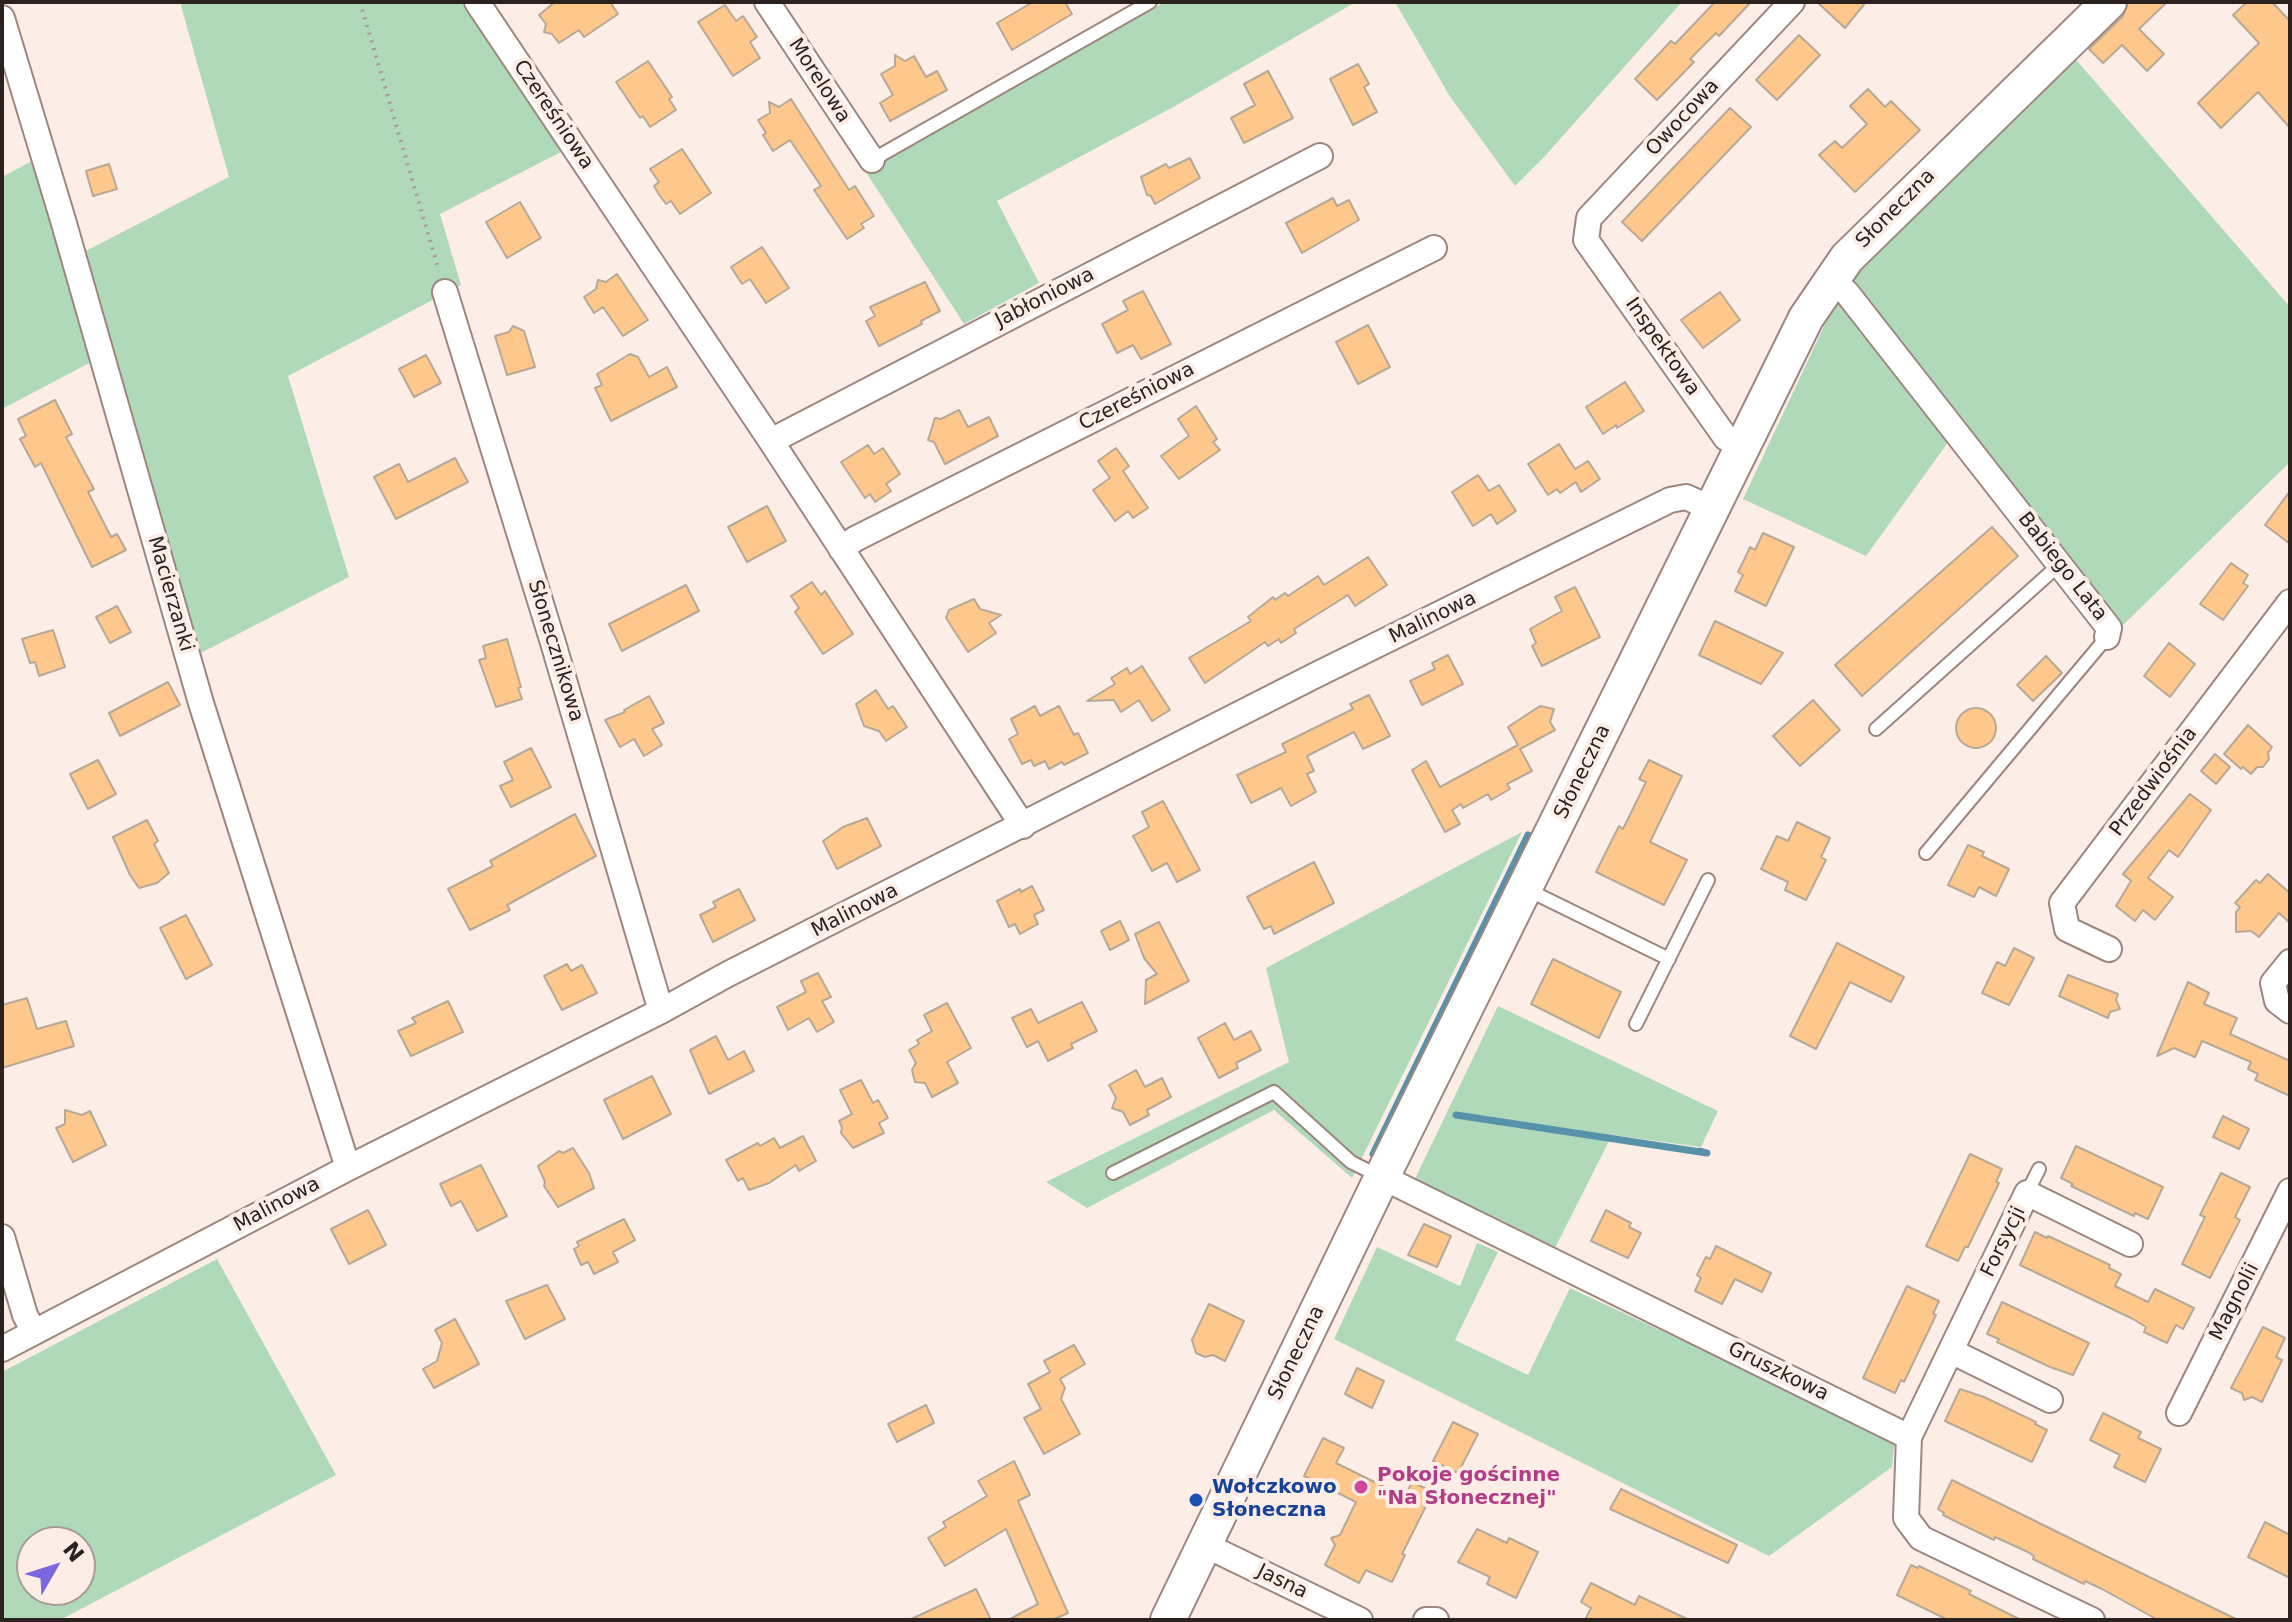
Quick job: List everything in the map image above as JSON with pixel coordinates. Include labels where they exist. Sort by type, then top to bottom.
[{"type":"street","name":"Czereśniowa","points":[[477,2],[771,441],[1023,826]]},
{"type":"street","name":"Morelowa","points":[[767,2],[872,160]]},
{"type":"street","name":"Owocowa","points":[[1586,240],[1589,218],[1792,2]]},
{"type":"street","name":"Słoneczna","points":[[1168,1620],[1382,1177],[1806,318],[1847,258],[2109,2]]},
{"type":"street","name":"Macierzanki","points":[[2,18],[201,703],[348,1168]]},
{"type":"street","name":"Jabłoniowa","points":[[771,441],[1320,156]]},
{"type":"street","name":"Inspektowa","points":[[1586,240],[1726,438],[1744,446]]},
{"type":"street","name":"Czereśniowa","points":[[841,549],[869,532],[1434,248]]},
{"type":"street","name":"Babiego Lata","points":[[1831,279],[1847,293],[2060,564],[2109,628],[2107,637]]},
{"type":"street","name":"Słonecznikowa","points":[[445,292],[554,646],[661,1011]]},
{"type":"street","name":"Malinowa","points":[[2,1349],[728,974],[1314,676],[1670,500],[1686,497],[1713,509]]},
{"type":"street","name":"Przedwiośnia","points":[[2109,949],[2067,929],[2062,903],[2290,602]]},
{"type":"street","points":[[2290,962],[2273,983],[2277,1001],[2290,1011]]},
{"type":"street","name":"Gruszkowa","points":[[1382,1177],[1909,1437]]},
{"type":"street","name":"Magnolii","points":[[2179,1413],[2290,1191]]},
{"type":"street","name":"Forsycji","points":[[1909,1437],[2027,1193],[2130,1244]]},
{"type":"street","points":[[2,1237],[25,1315],[34,1332]]},
{"type":"street","points":[[1951,1351],[2050,1400]]},
{"type":"street","points":[[1909,1437],[1906,1518],[1921,1538],[2092,1620]]},
{"type":"street","name":"Jasna","points":[[1205,1545],[1360,1620]]},
{"type":"street","points":[[1426,1620],[1436,1620]]},
{"type":"lane","points":[[872,160],[1150,2]]},
{"type":"lane","points":[[1876,729],[2060,564]]},
{"type":"lane","name":"Babiego Lata","points":[[1926,853],[2107,637]]},
{"type":"lane","points":[[1636,1024],[1708,880]]},
{"type":"lane","points":[[1526,889],[1669,959]]},
{"type":"lane","points":[[1113,1173],[1274,1092],[1351,1162],[1382,1177]]},
{"type":"lane","points":[[2027,1193],[2039,1169]]},
{"type":"path","points":[[360,2],[445,292]]},
{"type":"green space","points":[[180,2],[462,2],[561,152],[440,214],[461,285],[288,376],[349,577],[197,655],[80,254],[229,177]]},
{"type":"green space","points":[[1165,2],[1356,2],[1177,105],[997,201],[1039,283],[964,324],[864,169]]},
{"type":"green space","points":[[1395,2],[1682,2],[1515,186],[1449,95]]},
{"type":"green space","points":[[2072,55],[2290,307],[2290,462],[2120,628],[1962,423],[1866,556],[1743,499],[1849,280]]},
{"type":"green space","points":[[34,160],[95,360],[2,409],[2,177]]},
{"type":"green space","points":[[1522,832],[1352,1178],[1274,1110],[1087,1208],[1046,1182],[1289,1062],[1266,968]]},
{"type":"green space","points":[[1498,1006],[1718,1111],[1701,1147],[1612,1135],[1553,1252],[1413,1183]]},
{"type":"green space","points":[[1477,1243],[1498,1252],[1455,1340],[1528,1375],[1570,1288],[1895,1440],[1892,1467],[1769,1556],[1334,1339],[1377,1247],[1460,1286]]},
{"type":"green space","points":[[217,1259],[336,1475],[96,1601],[96,1526],[16,1526],[16,1606],[87,1606],[60,1620],[2,1620],[2,1372]]},
{"type":"building","points":[[555,2],[610,2],[618,14],[584,37],[579,30],[559,43],[552,34],[544,32],[546,24],[539,15]]},
{"type":"building","points":[[1033,2],[1065,2],[1072,14],[1012,50],[997,23]]},
{"type":"building","points":[[1715,2],[1751,2],[1719,36],[1716,33],[1690,59],[1694,62],[1657,100],[1635,79],[1671,41],[1675,44]]},
{"type":"building","points":[[1817,2],[1866,2],[1845,28]]},
{"type":"building","points":[[2128,2],[2167,2],[2139,29],[2164,54],[2147,71],[2122,45],[2103,63],[2089,49],[2123,16]]},
{"type":"building","points":[[2247,2],[2272,2],[2290,21],[2290,128],[2258,92],[2221,128],[2198,103],[2259,43],[2233,15]]},
{"type":"building","points":[[725,5],[736,21],[743,16],[757,37],[750,42],[760,58],[733,76],[698,22]]},
{"type":"building","points":[[1799,35],[1820,55],[1777,100],[1756,80]]},
{"type":"building","points":[[895,55],[905,61],[914,56],[926,77],[937,71],[947,90],[890,121],[880,103],[893,95],[881,74],[895,66]]},
{"type":"building","points":[[648,61],[672,97],[669,99],[676,110],[650,127],[643,116],[640,118],[616,82]]},
{"type":"building","points":[[1358,64],[1369,84],[1364,87],[1377,112],[1353,125],[1330,79]]},
{"type":"building","points":[[1268,71],[1293,118],[1244,143],[1231,118],[1255,105],[1244,84]]},
{"type":"building","points":[[1868,89],[1885,107],[1891,101],[1920,130],[1855,192],[1819,155],[1835,141],[1842,148],[1867,124],[1850,106]]},
{"type":"building","points":[[791,99],[849,190],[855,186],[874,216],[861,224],[864,228],[847,239],[814,190],[821,186],[790,140],[773,151],[763,135],[766,133],[758,120],[770,113],[769,102],[779,107]]},
{"type":"building","points":[[1730,108],[1751,127],[1642,241],[1622,222]]},
{"type":"building","points":[[682,149],[711,193],[680,214],[671,201],[666,204],[658,193],[654,186],[659,182],[650,169]]},
{"type":"building","points":[[1190,158],[1200,178],[1155,204],[1147,195],[1141,177],[1166,164],[1169,168]]},
{"type":"building","points":[[109,164],[117,189],[93,196],[86,171]]},
{"type":"building","points":[[1333,198],[1337,206],[1349,200],[1359,220],[1302,253],[1286,223]]},
{"type":"building","points":[[520,202],[541,238],[507,258],[486,222]]},
{"type":"building","points":[[762,247],[789,288],[766,303],[750,279],[742,284],[731,267]]},
{"type":"building","points":[[617,274],[648,320],[623,336],[603,307],[594,313],[584,297],[596,289],[598,280],[606,282]]},
{"type":"building","points":[[925,282],[940,311],[879,346],[866,321],[875,316],[870,307]]},
{"type":"building","points":[[1143,291],[1171,344],[1141,359],[1133,345],[1117,353],[1102,324],[1128,310],[1123,301]]},
{"type":"building","points":[[1720,292],[1740,320],[1703,348],[1681,320]]},
{"type":"building","points":[[1368,325],[1390,367],[1358,384],[1336,342]]},
{"type":"building","points":[[513,326],[524,331],[535,367],[507,375],[495,336],[509,332]]},
{"type":"building","points":[[630,354],[638,357],[649,377],[667,367],[677,387],[611,421],[595,388],[602,385],[597,374]]},
{"type":"building","points":[[426,355],[441,383],[414,397],[399,369]]},
{"type":"building","points":[[1625,382],[1644,411],[1603,434],[1586,407]]},
{"type":"building","points":[[55,400],[72,434],[66,437],[94,489],[88,492],[111,537],[117,534],[126,550],[92,567],[41,463],[35,467],[20,439],[26,436],[18,419]]},
{"type":"building","points":[[1196,406],[1217,439],[1213,442],[1220,450],[1179,479],[1161,456],[1189,436],[1178,419]]},
{"type":"building","points":[[959,410],[968,427],[989,417],[998,436],[945,464],[934,442],[928,440],[935,418],[941,419]]},
{"type":"building","points":[[1559,444],[1575,469],[1588,461],[1600,479],[1581,492],[1576,482],[1560,493],[1557,489],[1548,495],[1528,464]]},
{"type":"building","points":[[868,445],[874,454],[883,448],[900,474],[886,484],[891,491],[875,502],[870,494],[865,498],[841,462]]},
{"type":"building","points":[[1116,448],[1129,466],[1123,471],[1148,508],[1133,518],[1128,511],[1115,521],[1093,490],[1110,478],[1098,461]]},
{"type":"building","points":[[455,458],[468,482],[396,519],[374,477],[399,464],[408,482]]},
{"type":"building","points":[[1478,475],[1489,491],[1499,485],[1516,511],[1497,524],[1491,514],[1473,526],[1452,492]]},
{"type":"building","points":[[2290,491],[2290,544],[2265,525]]},
{"type":"building","points":[[767,506],[786,541],[747,562],[728,527]]},
{"type":"building","points":[[1992,527],[2018,556],[1862,696],[1835,665]]},
{"type":"building","points":[[1763,533],[1794,547],[1766,606],[1735,591],[1743,575],[1738,572],[1750,547],[1755,550]]},
{"type":"building","points":[[1368,557],[1387,585],[1355,606],[1348,595],[1294,629],[1296,633],[1281,643],[1279,639],[1268,646],[1265,642],[1205,683],[1189,658],[1251,621],[1248,617],[1273,597],[1275,600],[1285,593],[1288,596],[1318,576],[1324,585]]},
{"type":"building","points":[[2231,563],[2248,575],[2243,583],[2248,586],[2223,620],[2200,604]]},
{"type":"building","points":[[812,582],[821,595],[825,591],[853,634],[823,654],[795,612],[799,608],[791,596]]},
{"type":"building","points":[[686,585],[699,611],[622,651],[609,624]]},
{"type":"building","points":[[1575,587],[1600,637],[1542,666],[1532,646],[1536,643],[1530,629],[1562,611],[1555,597]]},
{"type":"building","points":[[974,599],[980,609],[1001,615],[989,623],[996,633],[968,652],[946,618],[949,610]]},
{"type":"building","points":[[117,606],[131,632],[110,643],[96,617]]},
{"type":"building","points":[[1715,621],[1783,653],[1761,684],[1699,655]]},
{"type":"building","points":[[53,630],[65,667],[39,676],[35,662],[30,663],[22,639]]},
{"type":"building","points":[[507,639],[522,699],[496,707],[479,660],[486,658],[483,646]]},
{"type":"building","points":[[2169,643],[2195,664],[2170,697],[2144,676]]},
{"type":"building","points":[[1448,655],[1463,684],[1422,705],[1410,681],[1435,669],[1432,663]]},
{"type":"building","points":[[2046,656],[2062,673],[2033,701],[2017,685]]},
{"type":"building","points":[[1142,666],[1170,710],[1152,721],[1139,700],[1121,712],[1114,700],[1087,701],[1115,684],[1111,678],[1127,668],[1130,674]]},
{"type":"building","points":[[168,682],[180,705],[120,736],[109,713]]},
{"type":"building","points":[[876,690],[888,709],[893,706],[907,727],[886,741],[879,731],[864,726],[856,704]]},
{"type":"building","points":[[1369,695],[1390,736],[1363,749],[1354,732],[1307,756],[1314,771],[1307,774],[1316,792],[1291,806],[1281,788],[1251,803],[1237,775],[1286,752],[1282,744],[1353,709],[1350,704]]},
{"type":"building","points":[[649,696],[664,723],[652,729],[662,745],[644,756],[634,739],[620,747],[605,720],[625,712]]},
{"type":"building","points":[[1813,700],[1840,730],[1800,766],[1773,736]]},
{"type":"building","points":[[1035,706],[1040,716],[1059,706],[1074,735],[1078,733],[1088,753],[1049,769],[1045,761],[1034,766],[1031,760],[1022,764],[1009,739],[1018,734],[1011,719]]},
{"type":"building","points":[[1540,706],[1554,709],[1550,722],[1555,730],[1520,749],[1532,771],[1507,784],[1510,789],[1491,800],[1488,794],[1463,808],[1461,804],[1452,810],[1460,824],[1445,832],[1412,770],[1426,761],[1440,787],[1518,745],[1508,727]]},
{"type":"building","points":[[1976,708],[1990,714],[1996,728],[1990,742],[1976,748],[1962,742],[1956,728],[1962,714]]},
{"type":"building","points":[[2248,725],[2272,747],[2263,767],[2257,767],[2251,774],[2224,754]]},
{"type":"building","points":[[531,748],[551,787],[511,807],[500,786],[513,780],[504,762]]},
{"type":"building","points":[[2215,754],[2230,767],[2216,784],[2201,771]]},
{"type":"building","points":[[98,760],[116,794],[88,809],[70,774]]},
{"type":"building","points":[[1649,760],[1682,776],[1650,842],[1687,860],[1664,905],[1596,872],[1619,826],[1623,829],[1646,782],[1639,779]]},
{"type":"building","points":[[2190,794],[2211,810],[2178,857],[2169,850],[2148,878],[2173,897],[2155,920],[2143,910],[2135,921],[2116,906],[2131,881],[2123,874]]},
{"type":"building","points":[[1163,801],[1200,870],[1177,882],[1167,863],[1152,871],[1133,836],[1149,827],[1142,812]]},
{"type":"building","points":[[575,814],[596,856],[507,905],[510,910],[470,930],[448,889],[493,866],[490,861]]},
{"type":"building","points":[[867,818],[881,846],[837,869],[823,841],[843,827]]},
{"type":"building","points":[[147,820],[158,841],[154,844],[169,873],[157,883],[139,888],[113,837]]},
{"type":"building","points":[[1797,822],[1830,838],[1821,857],[1826,860],[1806,900],[1785,890],[1788,882],[1761,869],[1777,836],[1788,841]]},
{"type":"building","points":[[1968,845],[1984,852],[1982,856],[2009,869],[1996,896],[1979,887],[1974,897],[1948,885]]},
{"type":"building","points":[[1314,862],[1334,903],[1274,934],[1271,926],[1264,929],[1247,897]]},
{"type":"building","points":[[2268,874],[2290,893],[2290,923],[2279,913],[2259,937],[2251,931],[2236,932],[2236,912],[2240,907],[2235,903],[2256,880],[2260,883]]},
{"type":"building","points":[[1032,886],[1044,910],[1034,915],[1038,924],[1020,934],[1015,924],[1009,927],[997,901]]},
{"type":"building","points":[[739,889],[755,920],[713,942],[700,915],[716,907],[713,902]]},
{"type":"building","points":[[186,915],[212,965],[186,979],[160,928]]},
{"type":"building","points":[[1120,921],[1129,940],[1110,950],[1101,931]]},
{"type":"building","points":[[1159,922],[1189,981],[1145,1004],[1146,980],[1157,974],[1144,958],[1135,934]]},
{"type":"building","points":[[1837,943],[1904,977],[1891,1002],[1850,982],[1816,1049],[1790,1036]]},
{"type":"building","points":[[2014,948],[2034,958],[2009,1005],[1982,993],[1997,962],[2005,966]]},
{"type":"building","points":[[1553,959],[1621,992],[1599,1038],[1531,1004]]},
{"type":"building","points":[[567,964],[571,971],[582,965],[597,993],[562,1010],[544,976]]},
{"type":"building","points":[[818,973],[831,997],[822,1001],[834,1022],[817,1032],[809,1018],[788,1030],[777,1007],[806,992],[801,981]]},
{"type":"building","points":[[2068,975],[2118,994],[2116,1000],[2120,1009],[2110,1012],[2108,1018],[2059,996]]},
{"type":"building","points":[[2188,982],[2209,993],[2204,1004],[2237,1018],[2230,1034],[2290,1061],[2290,1096],[2255,1080],[2258,1074],[2248,1069],[2251,1062],[2202,1041],[2195,1057],[2174,1048],[2157,1056]]},
{"type":"building","points":[[27,998],[37,1029],[66,1021],[74,1046],[2,1068],[2,1005]]},
{"type":"building","points":[[448,1001],[463,1032],[411,1056],[398,1031],[416,1023],[412,1018]]},
{"type":"building","points":[[1082,1002],[1097,1031],[1071,1044],[1073,1048],[1048,1061],[1038,1041],[1027,1047],[1012,1018],[1031,1009],[1038,1023]]},
{"type":"building","points":[[947,1003],[971,1048],[947,1062],[958,1083],[932,1097],[925,1083],[915,1082],[912,1070],[916,1063],[909,1050],[919,1044],[917,1040],[932,1031],[924,1015]]},
{"type":"building","points":[[1225,1023],[1234,1040],[1251,1031],[1261,1050],[1236,1063],[1238,1068],[1219,1078],[1198,1038]]},
{"type":"building","points":[[716,1036],[728,1060],[744,1051],[754,1071],[709,1094],[690,1050]]},
{"type":"building","points":[[1136,1070],[1145,1087],[1162,1078],[1171,1097],[1147,1110],[1149,1115],[1130,1125],[1123,1112],[1112,1108],[1116,1098],[1109,1085]]},
{"type":"building","points":[[652,1076],[671,1114],[623,1139],[604,1100]]},
{"type":"building","points":[[861,1080],[873,1103],[878,1100],[888,1118],[879,1123],[884,1133],[853,1148],[841,1133],[839,1121],[852,1114],[840,1090]]},
{"type":"building","points":[[65,1110],[82,1115],[90,1111],[106,1145],[73,1162],[56,1128],[65,1124]]},
{"type":"building","points":[[2223,1116],[2249,1129],[2239,1149],[2213,1137]]},
{"type":"building","points":[[803,1136],[816,1161],[799,1171],[796,1165],[769,1183],[749,1190],[743,1178],[738,1181],[726,1160],[774,1138],[780,1148]]},
{"type":"building","points":[[2076,1146],[2163,1187],[2148,1219],[2135,1213],[2134,1216],[2071,1186],[2073,1184],[2061,1178]]},
{"type":"building","points":[[573,1148],[589,1173],[594,1188],[558,1207],[544,1186],[538,1166],[559,1151],[563,1153]]},
{"type":"building","points":[[1970,1154],[2002,1169],[1996,1182],[1999,1183],[1958,1261],[1926,1246]]},
{"type":"building","points":[[481,1165],[507,1216],[477,1231],[461,1201],[451,1206],[440,1184]]},
{"type":"building","points":[[2221,1173],[2250,1187],[2235,1217],[2240,1220],[2210,1278],[2182,1264],[2205,1217],[2200,1215]]},
{"type":"building","points":[[368,1210],[386,1245],[349,1264],[331,1229]]},
{"type":"building","points":[[1606,1210],[1631,1223],[1629,1227],[1641,1233],[1628,1258],[1591,1241]]},
{"type":"building","points":[[624,1219],[635,1240],[613,1252],[618,1262],[594,1274],[588,1262],[581,1265],[574,1249],[579,1246],[577,1242]]},
{"type":"building","points":[[1424,1224],[1451,1236],[1437,1267],[1408,1255]]},
{"type":"building","points":[[2035,1232],[2110,1265],[2109,1268],[2121,1274],[2115,1286],[2148,1302],[2155,1289],[2194,1308],[2183,1329],[2176,1325],[2167,1343],[2144,1332],[2146,1327],[2133,1319],[2020,1265]]},
{"type":"building","points":[[1716,1246],[1771,1273],[1762,1292],[1735,1279],[1722,1304],[1695,1291],[1701,1278],[1697,1275]]},
{"type":"building","points":[[547,1285],[565,1319],[525,1339],[506,1301]]},
{"type":"building","points":[[1907,1286],[1939,1301],[1933,1314],[1936,1315],[1904,1382],[1901,1380],[1895,1393],[1863,1378]]},
{"type":"building","points":[[2002,1302],[2089,1343],[2073,1375],[1997,1342],[1999,1339],[1987,1334]]},
{"type":"building","points":[[1209,1304],[1244,1321],[1225,1361],[1213,1355],[1205,1357],[1196,1353],[1192,1340]]},
{"type":"building","points":[[455,1319],[479,1364],[434,1388],[423,1369],[437,1361],[442,1343],[435,1330]]},
{"type":"building","points":[[2263,1327],[2285,1338],[2276,1357],[2282,1360],[2262,1402],[2252,1397],[2244,1400],[2242,1393],[2231,1388]]},
{"type":"building","points":[[1074,1345],[1085,1364],[1060,1379],[1065,1388],[1061,1399],[1080,1434],[1044,1454],[1024,1418],[1041,1409],[1028,1384],[1050,1372],[1044,1361]]},
{"type":"building","points":[[1357,1368],[1384,1381],[1372,1408],[1345,1394]]},
{"type":"building","points":[[1960,1389],[1984,1397],[2047,1430],[2032,1462],[1945,1421]]},
{"type":"building","points":[[926,1405],[934,1423],[897,1442],[888,1424]]},
{"type":"building","points":[[2103,1413],[2141,1432],[2138,1438],[2161,1449],[2145,1482],[2114,1467],[2120,1455],[2090,1440]]},
{"type":"building","points":[[1453,1422],[1478,1434],[1458,1473],[1433,1461]]},
{"type":"building","points":[[1323,1438],[1344,1448],[1336,1463],[1405,1497],[1412,1482],[1433,1492],[1402,1554],[1405,1555],[1392,1582],[1366,1570],[1359,1583],[1325,1565],[1335,1545],[1331,1538],[1340,1535],[1356,1502],[1304,1476]]},
{"type":"building","points":[[1014,1461],[1030,1495],[1018,1501],[1068,1613],[1052,1620],[1008,1620],[1038,1604],[1006,1529],[945,1566],[928,1538],[946,1527],[943,1522],[987,1496],[978,1481]]},
{"type":"building","points":[[1952,1480],[2238,1620],[2158,1620],[2102,1589],[2085,1581],[2084,1584],[2033,1559],[2034,1556],[2028,1552],[1959,1523],[1938,1509]]},
{"type":"building","points":[[1621,1489],[1737,1545],[1728,1563],[1610,1509]]},
{"type":"building","points":[[2265,1522],[2290,1535],[2290,1578],[2248,1557]]},
{"type":"building","points":[[1477,1529],[1507,1543],[1509,1538],[1538,1552],[1516,1598],[1487,1584],[1490,1577],[1458,1562]]},
{"type":"building","points":[[1911,1565],[1971,1591],[1969,1594],[2021,1620],[1948,1620],[1897,1595]]},
{"type":"building","points":[[1591,1583],[1635,1605],[1639,1596],[1689,1620],[1585,1620],[1591,1608],[1581,1602]]},
{"type":"building","points":[[976,1589],[991,1620],[909,1620]]},
{"type":"waterway","points":[[1373,1154],[1528,835]]},
{"type":"waterway","points":[[1456,1115],[1707,1153],[1700,1151]]},
{"type":"place","name":"Pokoje gościnne \"Na Słonecznej\"","points":[[1361,1487]]},
{"type":"place","name":"Wołczkowo Słoneczna","points":[[1196,1500]]}]
